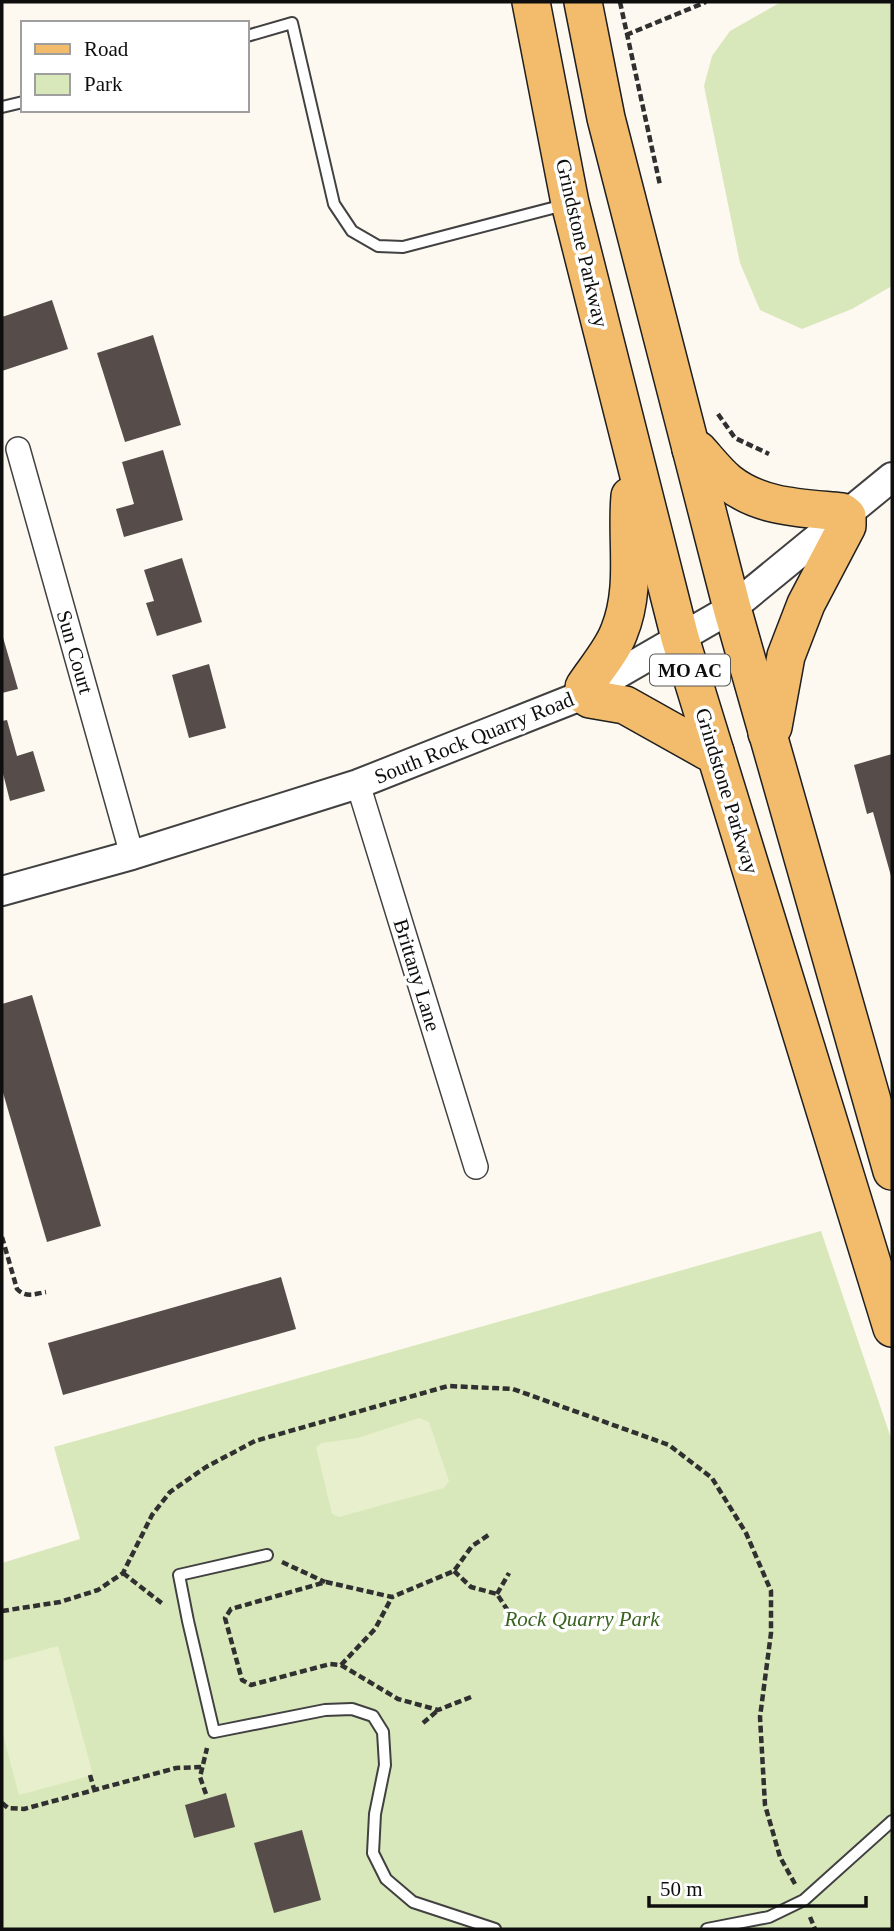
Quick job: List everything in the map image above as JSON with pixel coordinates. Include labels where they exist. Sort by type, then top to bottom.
[{"type":"main road","name":"Grindstone Parkway","points":[[531,2],[570,203],[680,638],[892,1328]]},
{"type":"main road","name":"MO AC","points":[[583,2],[606,118],[732,608],[892,1171]]},
{"type":"main road","points":[[691,449],[698,450],[729,482],[759,499],[779,505],[842,512],[847,516],[848,526],[806,604],[786,656],[773,727],[767,733]]},
{"type":"main road","points":[[638,470],[631,475],[631,574],[619,633],[584,687],[584,695],[590,699],[625,705],[707,751],[715,752]]},
{"type":"street","name":"Sun Court","points":[[18,449],[132,855]]},
{"type":"street","name":"South Rock Quarry Road","points":[[2,891],[132,855],[358,783],[584,695],[732,608],[892,477]]},
{"type":"street","name":"Brittany Lane","points":[[358,783],[476,1167]]},
{"type":"lane","points":[[248,36],[292,23],[334,204],[352,231],[378,246],[403,247],[570,203]]},
{"type":"lane","points":[[2,107],[21,102]]},
{"type":"lane","points":[[267,1555],[179,1575],[214,1732],[325,1710],[352,1709],[373,1716],[383,1732],[385,1765],[375,1814],[373,1853],[386,1879],[414,1902],[495,1929]]},
{"type":"lane","points":[[707,1929],[769,1917],[804,1900],[892,1821]]},
{"type":"path","points":[[620,2],[660,186]]},
{"type":"path","points":[[626,35],[706,2]]},
{"type":"path","points":[[715,410],[735,438],[769,454]]},
{"type":"path","points":[[2,1237],[17,1289],[28,1295],[46,1292]]},
{"type":"path","points":[[2,1611],[60,1602],[99,1590],[123,1573],[152,1515],[170,1492],[206,1467],[255,1441],[448,1386],[513,1389],[669,1446],[712,1478],[746,1533],[771,1591],[771,1633],[760,1717],[765,1805],[780,1857],[804,1900],[815,1929]]},
{"type":"path","points":[[267,1555],[326,1582],[392,1597],[454,1571],[472,1546],[491,1534]]},
{"type":"path","points":[[454,1571],[471,1587],[498,1594],[514,1620]]},
{"type":"path","points":[[123,1573],[188,1621]]},
{"type":"path","points":[[498,1594],[509,1573]]},
{"type":"path","points":[[326,1582],[231,1609],[225,1618],[242,1681],[251,1685],[330,1664],[341,1665],[398,1699],[438,1710]]},
{"type":"path","points":[[341,1665],[375,1629],[392,1597]]},
{"type":"path","points":[[423,1723],[438,1710],[471,1697]]},
{"type":"path","points":[[206,1794],[200,1777],[205,1752],[214,1732]]},
{"type":"path","points":[[2,1803],[8,1808],[24,1809],[176,1768],[202,1767]]},
{"type":"path","points":[[90,1775],[94,1789]]},
{"type":"green space","points":[[781,2],[892,2],[892,286],[852,309],[802,329],[760,310],[740,263],[704,86],[712,56],[730,31]]},
{"type":"green space","name":"Rock Quarry Park","points":[[821,1231],[892,1441],[892,1929],[2,1929],[2,1563],[80,1539],[54,1447]]},
{"type":"green space","points":[[419,1418],[429,1422],[449,1481],[444,1488],[339,1517],[332,1514],[316,1447],[322,1443],[358,1438]]},
{"type":"green space","points":[[58,1646],[93,1775],[19,1795],[2,1731],[2,1661]]},
{"type":"building","points":[[52,300],[68,349],[2,371],[2,317]]},
{"type":"building","points":[[153,335],[181,425],[125,442],[97,353]]},
{"type":"building","points":[[163,450],[183,520],[124,537],[116,509],[134,504],[122,462]]},
{"type":"building","points":[[182,558],[202,622],[157,636],[146,603],[154,601],[144,570]]},
{"type":"building","points":[[2,634],[18,689],[2,693]]},
{"type":"building","points":[[209,664],[226,728],[189,738],[172,675]]},
{"type":"building","points":[[7,720],[17,756],[33,751],[45,791],[10,801],[2,770],[2,721]]},
{"type":"building","points":[[892,754],[891,876],[873,812],[867,814],[854,765]]},
{"type":"building","points":[[32,995],[101,1226],[47,1242],[2,1089],[2,1004]]},
{"type":"building","points":[[281,1277],[296,1329],[63,1395],[48,1343]]},
{"type":"building","points":[[226,1793],[235,1827],[194,1838],[185,1805]]},
{"type":"building","points":[[302,1830],[321,1900],[274,1913],[254,1843]]}]
